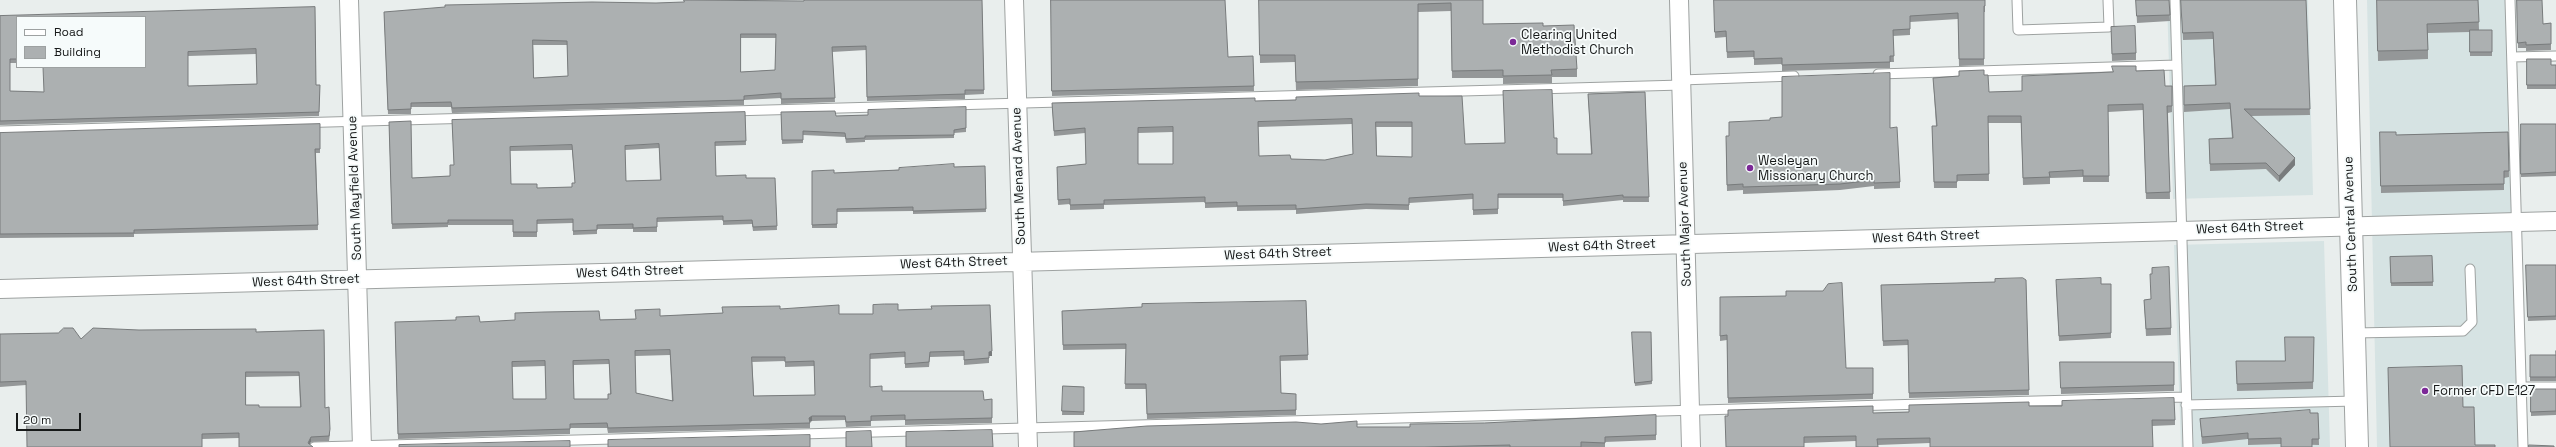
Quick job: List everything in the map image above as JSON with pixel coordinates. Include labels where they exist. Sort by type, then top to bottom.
[{"type":"street","name":"South Mayfield Avenue","points":[[349,0],[362,446]]},
{"type":"street","name":"South Menard Avenue","points":[[1014,0],[1028,447]]},
{"type":"street","name":"South Major Avenue","points":[[1679,0],[1691,447]]},
{"type":"street","name":"South Central Avenue","points":[[2345,0],[2357,447]]},
{"type":"street","name":"West 64th Street","points":[[0,289],[2351,225],[2556,221]]},
{"type":"lane","points":[[2017,0],[2018,30],[2109,27],[2108,0]]},
{"type":"lane","points":[[2175,0],[2188,447]]},
{"type":"lane","points":[[2510,0],[2524,447]]},
{"type":"lane","points":[[2512,57],[2556,56]]},
{"type":"lane","points":[[1867,74],[2177,65]]},
{"type":"lane","points":[[0,131],[1681,83],[1804,76]]},
{"type":"lane","points":[[2354,333],[2463,330],[2472,322],[2470,269]]},
{"type":"lane","points":[[2522,388],[2556,387]]},
{"type":"lane","points":[[314,447],[1690,410],[2186,401],[2356,401]]},
{"type":"shaded area","points":[[2167,0],[2308,0],[2313,195],[2173,199]]},
{"type":"shaded area","points":[[2367,0],[2512,0],[2524,447],[2377,447]]},
{"type":"shaded area","points":[[2324,241],[2330,447],[2181,447],[2174,245]]},
{"type":"building","points":[[684,0],[982,0],[984,90],[965,90],[965,94],[867,97],[866,46],[832,47],[835,98],[781,99],[781,93],[744,96],[744,100],[452,108],[451,102],[411,103],[411,109],[388,110],[384,12],[445,7],[445,5],[684,2]],"holes":[[[741,34],[776,34],[775,70],[741,72]],[[533,40],[567,41],[568,76],[534,78]]]},
{"type":"building","points":[[1051,0],[1225,0],[1228,57],[1253,56],[1254,86],[1052,91]]},
{"type":"building","points":[[1259,0],[1483,0],[1483,24],[1543,23],[1543,26],[1574,25],[1577,69],[1551,70],[1552,75],[1503,76],[1503,70],[1452,71],[1451,3],[1418,4],[1418,79],[1296,82],[1295,55],[1260,55]]},
{"type":"building","points":[[1714,0],[1985,0],[1984,59],[1959,59],[1958,13],[1910,16],[1910,29],[1893,30],[1894,56],[1890,56],[1890,62],[1782,65],[1782,58],[1754,59],[1754,51],[1727,52],[1726,31],[1715,32]]},
{"type":"building","points":[[2136,0],[2169,0],[2170,15],[2137,16]]},
{"type":"building","points":[[2181,0],[2306,0],[2310,109],[2244,109],[2295,158],[2279,176],[2266,163],[2210,164],[2209,139],[2233,138],[2230,103],[2184,105],[2184,86],[2216,85],[2213,32],[2183,33]]},
{"type":"building","points":[[2377,0],[2478,0],[2479,22],[2427,24],[2428,50],[2378,51]]},
{"type":"building","points":[[2517,0],[2542,0],[2543,24],[2551,23],[2551,44],[2526,45],[2526,42],[2518,43]]},
{"type":"building","points":[[315,7],[316,85],[320,85],[319,112],[0,121],[0,16]],"holes":[[[256,49],[257,84],[188,86],[188,52]]]},
{"type":"building","points":[[2135,26],[2136,53],[2112,54],[2111,27]]},
{"type":"building","points":[[2470,30],[2492,30],[2492,52],[2470,52]]},
{"type":"building","points":[[2527,59],[2551,59],[2551,65],[2556,65],[2556,85],[2527,85]]},
{"type":"building","points":[[2112,66],[2136,66],[2136,71],[2164,70],[2165,86],[2172,86],[2172,106],[2167,106],[2170,192],[2146,193],[2143,104],[2108,105],[2109,176],[2083,176],[2083,170],[2049,172],[2050,177],[2023,178],[2021,116],[1988,116],[1989,174],[1957,175],[1957,182],[1934,182],[1932,126],[1937,126],[1933,78],[1959,76],[1959,71],[1984,70],[1984,75],[1988,75],[1989,92],[2022,91],[2022,76],[2113,72]]},
{"type":"building","points":[[1890,73],[1890,128],[1897,127],[1900,182],[1874,183],[1874,180],[1840,184],[1743,187],[1743,184],[1727,185],[1726,136],[1729,136],[1729,122],[1770,120],[1770,118],[1782,117],[1782,77]]},
{"type":"building","points":[[1552,90],[1554,138],[1557,138],[1557,154],[1592,154],[1588,94],[1645,92],[1649,197],[1623,197],[1623,195],[1563,201],[1563,194],[1498,194],[1498,209],[1473,210],[1473,194],[1409,198],[1409,205],[1366,204],[1296,209],[1296,205],[1237,206],[1237,202],[1205,203],[1205,197],[1104,200],[1104,204],[1070,205],[1070,199],[1058,200],[1057,167],[1086,164],[1085,128],[1054,131],[1052,103],[1255,98],[1255,101],[1296,100],[1296,97],[1419,93],[1419,96],[1462,96],[1465,144],[1505,143],[1503,91]],"holes":[[[1352,119],[1353,154],[1325,160],[1291,159],[1290,155],[1259,156],[1258,122]],[[1376,122],[1412,122],[1412,157],[1377,156]],[[1173,127],[1173,164],[1138,164],[1138,128]]]},
{"type":"building","points":[[966,107],[966,128],[954,130],[954,135],[865,136],[865,138],[846,139],[845,133],[803,131],[803,140],[782,140],[781,112],[835,111],[836,116],[868,115],[868,110]]},
{"type":"building","points":[[745,112],[746,141],[715,142],[716,176],[746,175],[746,178],[775,178],[777,226],[753,227],[752,220],[723,221],[723,216],[657,218],[657,227],[633,228],[633,224],[597,225],[597,230],[573,231],[573,219],[537,220],[537,232],[513,232],[513,220],[448,220],[448,223],[392,224],[389,122],[411,121],[412,178],[450,176],[450,165],[454,165],[452,120]],"holes":[[[659,144],[661,180],[626,181],[625,146]],[[572,145],[575,183],[572,183],[572,187],[537,188],[537,184],[511,184],[510,147]]]},
{"type":"building","points":[[320,124],[320,149],[315,149],[318,225],[134,230],[134,233],[0,234],[0,133]]},
{"type":"building","points":[[2521,124],[2556,124],[2556,172],[2521,174]]},
{"type":"building","points":[[2380,132],[2396,132],[2396,135],[2508,132],[2509,171],[2504,171],[2504,184],[2381,186]]},
{"type":"building","points":[[954,164],[954,167],[985,166],[986,209],[913,211],[913,207],[837,209],[837,224],[812,225],[812,171],[834,170],[834,173],[899,170],[899,168]]},
{"type":"building","points":[[2432,256],[2433,282],[2391,283],[2390,257]]},
{"type":"building","points":[[2526,265],[2556,265],[2556,316],[2528,317]]},
{"type":"building","points":[[2169,267],[2171,328],[2146,329],[2144,300],[2151,299],[2150,274],[2152,274],[2152,268]]},
{"type":"building","points":[[2023,278],[2026,280],[2029,390],[1909,393],[1908,340],[1883,341],[1881,285],[1995,282],[1995,279]]},
{"type":"building","points":[[2101,278],[2101,284],[2111,284],[2111,333],[2059,336],[2056,280]]},
{"type":"building","points":[[1842,283],[1846,368],[1873,368],[1873,394],[1728,398],[1727,335],[1720,336],[1720,297],[1786,296],[1786,291],[1823,291],[1828,284]]},
{"type":"building","points":[[1306,301],[1308,355],[1280,356],[1281,393],[1296,394],[1296,410],[1147,414],[1146,384],[1125,384],[1126,344],[1063,345],[1062,311],[1142,307],[1142,304]]},
{"type":"building","points":[[898,304],[898,310],[932,309],[931,306],[990,305],[992,351],[989,352],[989,358],[964,360],[964,351],[930,352],[929,362],[905,364],[905,352],[870,354],[870,387],[882,386],[882,391],[983,391],[984,400],[992,399],[992,418],[905,420],[905,415],[871,416],[871,421],[846,422],[845,416],[812,416],[809,418],[810,423],[608,428],[607,423],[570,424],[570,429],[398,434],[395,322],[456,320],[456,317],[479,316],[480,322],[515,320],[515,313],[599,311],[600,320],[636,319],[635,310],[660,309],[660,316],[723,313],[722,307],[780,306],[780,309],[839,305],[839,314],[873,314],[873,305]],"holes":[[[670,350],[673,401],[636,393],[635,351]],[[752,357],[785,357],[785,362],[814,361],[815,395],[754,396]],[[609,360],[611,394],[608,394],[608,399],[574,399],[573,361]],[[545,361],[546,399],[513,399],[512,362]]]},
{"type":"building","points":[[64,328],[73,328],[81,339],[93,328],[139,330],[256,329],[256,332],[324,330],[325,408],[329,407],[329,436],[311,437],[308,443],[313,447],[239,447],[239,433],[202,434],[202,447],[27,447],[26,381],[0,382],[0,334],[58,333]],"holes":[[[246,372],[299,372],[301,407],[259,407],[259,405],[246,405]]]},
{"type":"building","points":[[1632,332],[1651,332],[1652,381],[1635,383]]},
{"type":"building","points":[[2285,337],[2314,337],[2313,382],[2237,384],[2236,361],[2285,361]]},
{"type":"building","points":[[2530,355],[2556,355],[2556,377],[2530,377]]},
{"type":"building","points":[[2060,362],[2174,362],[2174,385],[2061,388]]},
{"type":"building","points":[[2462,366],[2463,407],[2474,407],[2475,445],[2495,445],[2495,447],[2390,447],[2388,368]]},
{"type":"building","points":[[1063,386],[1084,387],[1084,412],[1062,411]]},
{"type":"building","points":[[2531,389],[2556,389],[2556,411],[2531,412]]},
{"type":"building","points":[[2174,398],[2175,420],[2152,420],[2153,447],[1930,447],[1930,438],[1877,439],[1878,447],[1856,447],[1856,436],[1804,437],[1804,447],[1726,447],[1725,416],[1728,416],[1728,410],[1873,406],[1873,413],[1909,412],[1909,405],[2029,402],[2029,406],[2062,406],[2062,401]]},
{"type":"building","points":[[2310,410],[2310,413],[2318,413],[2319,439],[2312,439],[2312,447],[2281,447],[2281,438],[2248,439],[2248,433],[2202,437],[2200,419]]},
{"type":"building","points":[[1656,415],[1656,435],[1605,437],[1605,443],[1581,442],[1581,447],[1510,447],[1510,445],[1425,447],[1074,447],[1074,432],[1147,426],[1296,422],[1321,424],[1357,421],[1357,427],[1410,427],[1410,424],[1484,423]]},
{"type":"building","points":[[992,430],[993,447],[906,447],[906,432]]},
{"type":"building","points":[[871,431],[872,447],[846,447],[846,432]]},
{"type":"building","points":[[810,435],[810,447],[608,447],[608,440]]},
{"type":"building","points":[[570,441],[570,447],[399,447],[399,445]]},
{"type":"building","points":[[2529,445],[2554,446],[2554,447],[2529,447]]},
{"type":"place","name":"Clearing United Methodist Church","points":[[1513,42]]},
{"type":"place","name":"Wesleyan Missionary Church","points":[[1750,168]]},
{"type":"place","name":"Former CFD E127","points":[[2425,391]]}]
